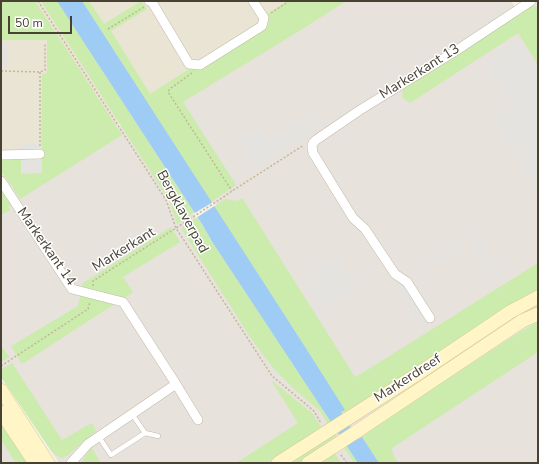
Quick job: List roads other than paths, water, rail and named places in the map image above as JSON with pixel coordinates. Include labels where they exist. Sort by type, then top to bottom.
[{"type":"main road","name":"Markerdreef","points":[[278,463],[323,429],[347,419],[510,312],[538,297]]},
{"type":"main road","name":"Markerdreef","points":[[308,463],[336,448],[356,432],[522,321],[538,314]]},
{"type":"main road","points":[[1,390],[48,463]]},
{"type":"main road","points":[[1,412],[35,463]]},
{"type":"street","points":[[151,1],[189,64],[200,66],[263,22],[253,1]]},
{"type":"street","name":"Markerkant 13","points":[[430,318],[407,282],[395,274],[365,229],[353,218],[313,153],[312,146],[316,140],[360,110],[454,52],[531,1]]},
{"type":"street","points":[[1,155],[40,154]]},
{"type":"street","name":"Markerkant 14","points":[[1,181],[72,289],[123,302],[198,420]]},
{"type":"street","points":[[71,463],[88,444],[176,384]]},
{"type":"lane","points":[[132,414],[145,433],[158,436]]},
{"type":"lane","points":[[99,437],[111,455],[145,433]]},
{"type":"water","points":[[57,1],[82,1],[345,410],[341,412],[358,439],[362,437],[379,463],[358,463],[213,243]]}]
